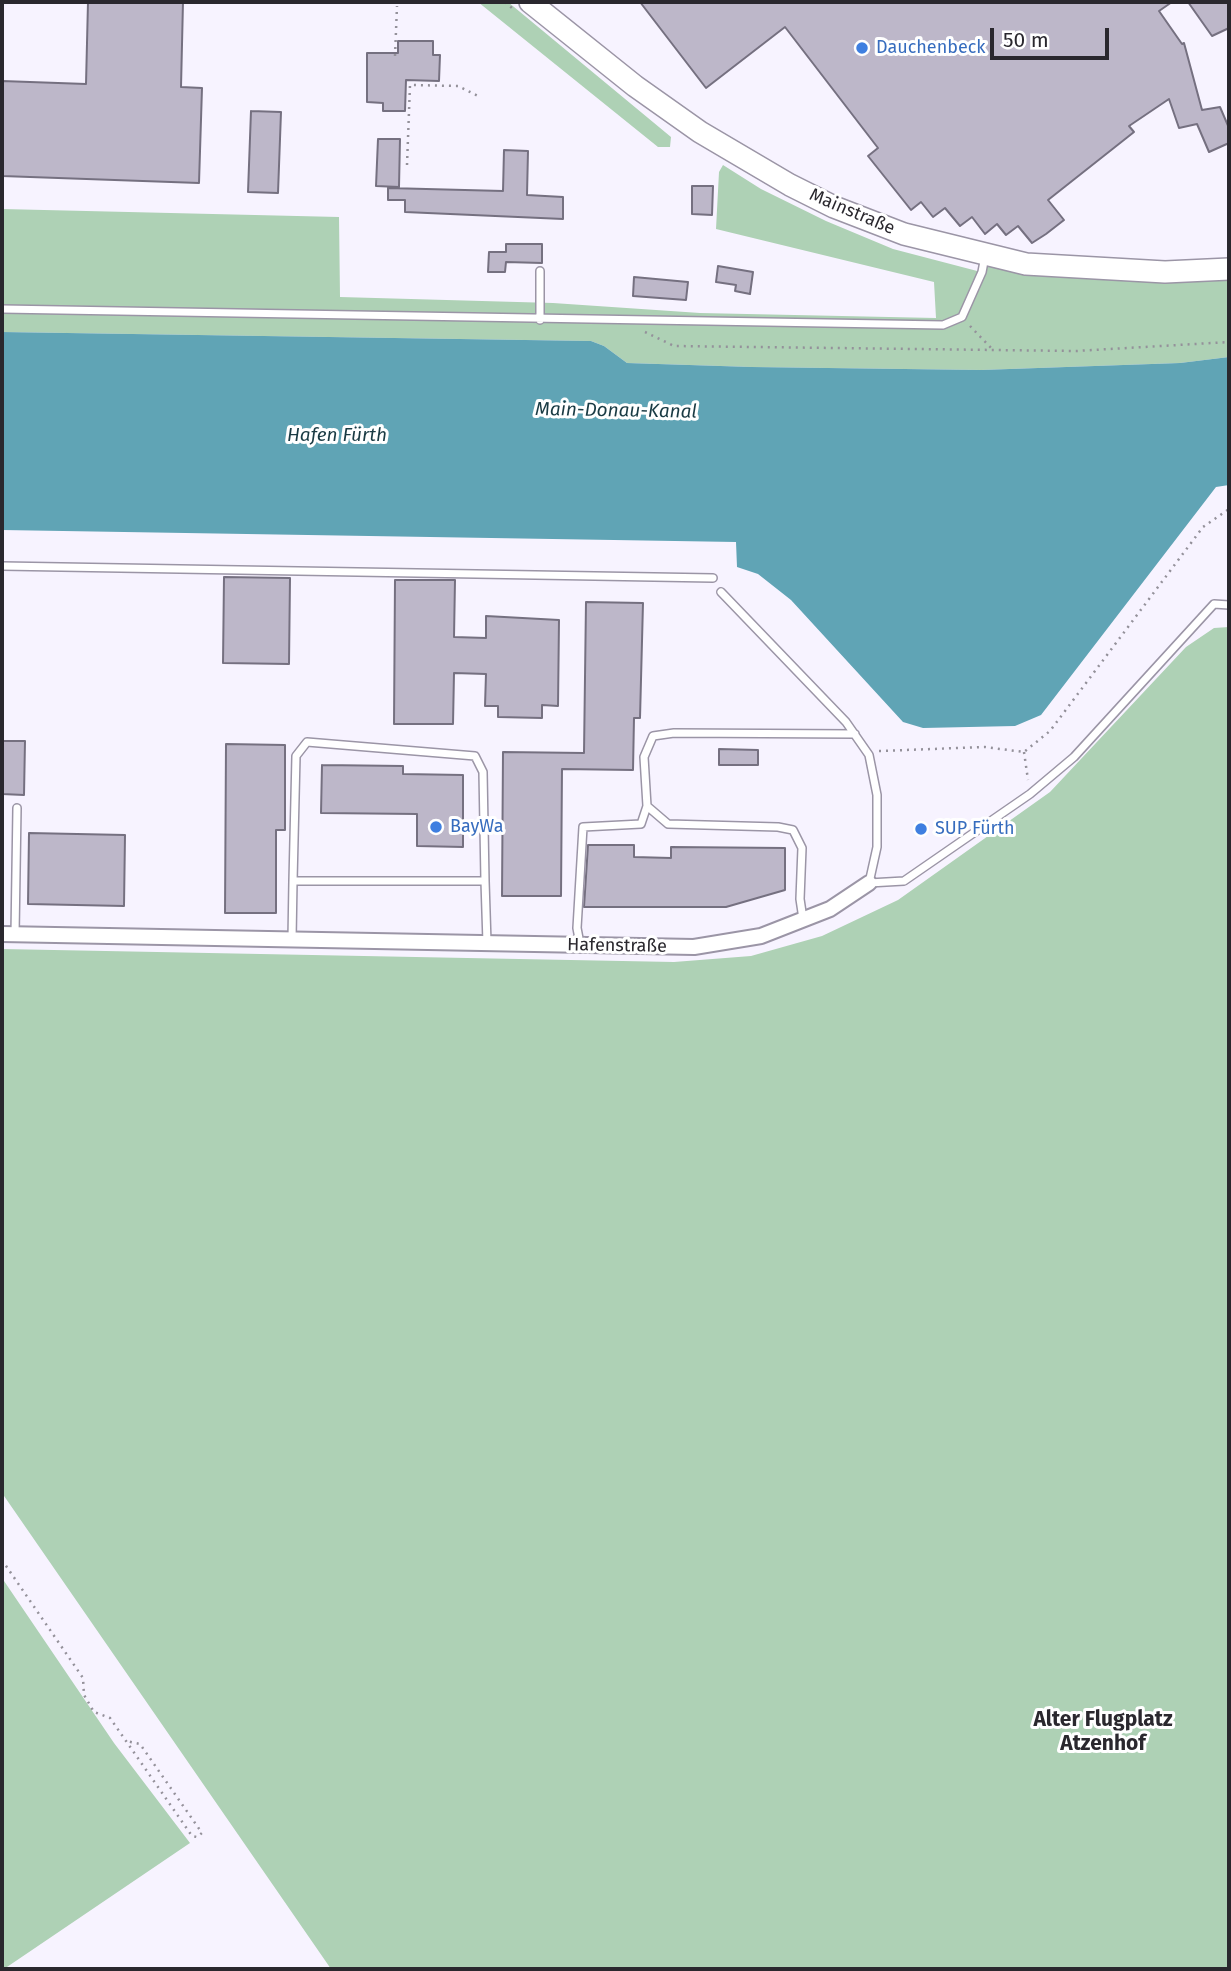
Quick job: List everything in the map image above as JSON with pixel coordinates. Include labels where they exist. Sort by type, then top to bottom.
[{"type":"main road","name":"Mainstraße","points":[[530,2],[635,86],[769,174],[834,207],[904,234],[1026,264],[1165,272],[1229,269]]},
{"type":"street","name":"Hafenstraße","points":[[8,934],[694,947],[761,936],[830,909],[869,883]]},
{"type":"lane","points":[[2,309],[624,322],[943,325],[962,317],[982,272],[985,256]]},
{"type":"lane","points":[[540,271],[540,320]]},
{"type":"lane","points":[[2,566],[713,578]]},
{"type":"lane","points":[[721,592],[855,734],[869,755],[877,795],[877,847],[869,883],[904,881],[1030,794],[1074,757],[1214,604],[1229,605]]},
{"type":"lane","points":[[580,945],[578,928],[583,827],[641,824],[646,806],[644,757],[653,736],[674,733],[855,734]]},
{"type":"lane","points":[[292,939],[296,757],[307,742],[475,756],[483,772],[487,943]]},
{"type":"lane","points":[[646,806],[668,824],[778,827],[793,830],[802,848],[800,899],[803,919]]},
{"type":"lane","points":[[8,934],[17,808]]},
{"type":"lane","points":[[293,881],[485,881]]},
{"type":"path","points":[[395,56],[397,6]]},
{"type":"path","points":[[407,164],[410,85],[458,86],[478,96]]},
{"type":"path","points":[[962,317],[994,351]]},
{"type":"path","points":[[624,322],[674,346],[1076,351],[1229,342]]},
{"type":"path","points":[[869,755],[878,751],[972,747],[1024,752],[1050,731],[1203,527],[1229,509]]},
{"type":"path","points":[[1024,752],[1030,794]]},
{"type":"path","points":[[2,1560],[83,1678],[84,1695],[94,1712],[110,1718],[192,1836],[197,1837],[202,1833],[140,1744],[126,1741]]},
{"type":"green space","points":[[478,2],[508,2],[671,137],[670,147],[658,147]]},
{"type":"green space","points":[[723,165],[761,189],[826,221],[893,249],[981,272],[985,256],[1229,269],[1229,357],[1180,363],[981,370],[752,367],[627,363],[604,346],[591,341],[2,332],[2,209],[339,217],[340,297],[553,303],[700,313],[936,318],[934,282],[716,229],[719,172]]},
{"type":"green space","points":[[1229,627],[1229,1969],[331,1969],[2,1493],[2,949],[674,962],[751,956],[822,936],[898,900],[1050,792],[1186,647],[1214,628]]},
{"type":"green space","points":[[2,1578],[114,1743],[190,1843],[4,1969],[2,1969]]},
{"type":"water","points":[[2,332],[591,341],[604,346],[627,363],[752,367],[981,370],[1180,363],[1229,357],[1229,485],[1216,487],[1041,715],[1015,726],[923,728],[903,722],[791,600],[758,574],[737,567],[736,542],[2,530]]},
{"type":"building","points":[[88,2],[183,2],[181,87],[202,88],[199,183],[2,176],[2,81],[86,84]]},
{"type":"building","points":[[640,2],[1172,2],[1159,11],[1182,44],[1184,43],[1202,110],[1220,107],[1229,128],[1229,143],[1209,152],[1197,124],[1179,128],[1169,99],[1129,126],[1134,132],[1048,200],[1064,220],[1046,234],[1032,243],[1018,226],[1006,235],[997,224],[985,234],[972,217],[960,226],[945,208],[933,217],[921,202],[911,210],[868,156],[878,148],[785,27],[706,88]]},
{"type":"building","points":[[1188,2],[1229,2],[1229,28],[1212,36]]},
{"type":"building","points":[[398,41],[433,41],[433,55],[440,55],[439,81],[406,80],[405,111],[383,111],[383,103],[367,102],[367,53],[398,53]]},
{"type":"building","points":[[251,111],[281,112],[278,193],[248,192]]},
{"type":"building","points":[[378,139],[400,139],[399,187],[376,186]]},
{"type":"building","points":[[504,150],[528,151],[527,195],[563,197],[563,219],[405,212],[405,200],[388,200],[388,188],[503,191]]},
{"type":"building","points":[[692,186],[713,186],[712,215],[692,214]]},
{"type":"building","points":[[506,244],[542,244],[542,263],[506,262],[505,272],[488,272],[489,252],[506,252]]},
{"type":"building","points":[[718,266],[753,272],[750,294],[735,291],[736,285],[716,282]]},
{"type":"building","points":[[634,277],[688,282],[686,300],[633,296]]},
{"type":"building","points":[[224,577],[290,578],[289,664],[223,663]]},
{"type":"building","points":[[395,580],[455,580],[454,637],[486,638],[486,616],[559,620],[558,706],[542,705],[542,718],[498,717],[498,706],[485,706],[486,674],[454,673],[453,724],[394,724]]},
{"type":"building","points":[[586,602],[643,603],[640,718],[634,718],[633,770],[562,769],[561,896],[502,896],[503,752],[584,753]]},
{"type":"building","points":[[2,741],[25,741],[24,795],[2,794]]},
{"type":"building","points":[[226,744],[285,745],[285,830],[276,830],[276,913],[225,913]]},
{"type":"building","points":[[719,749],[758,750],[758,765],[719,765]]},
{"type":"building","points":[[322,765],[403,766],[403,774],[463,775],[463,847],[417,846],[417,814],[321,813]]},
{"type":"building","points":[[29,833],[125,835],[124,906],[28,904]]},
{"type":"building","points":[[588,845],[634,845],[634,857],[671,858],[671,847],[785,848],[785,890],[726,907],[584,907]]},
{"type":"place","name":"Dauchenbeck","points":[[862,48]]},
{"type":"place","name":"BayWa","points":[[436,827]]},
{"type":"place","name":"SUP Fürth","points":[[921,829]]},
{"type":"district","name":"Alter Flugplatz Atzenhof","points":[[1103,1732]]},
{"type":"water label","name":"Main-Donau-Kanal","points":[[616,411]]},
{"type":"water label","name":"Hafen Fürth","points":[[337,436]]}]
